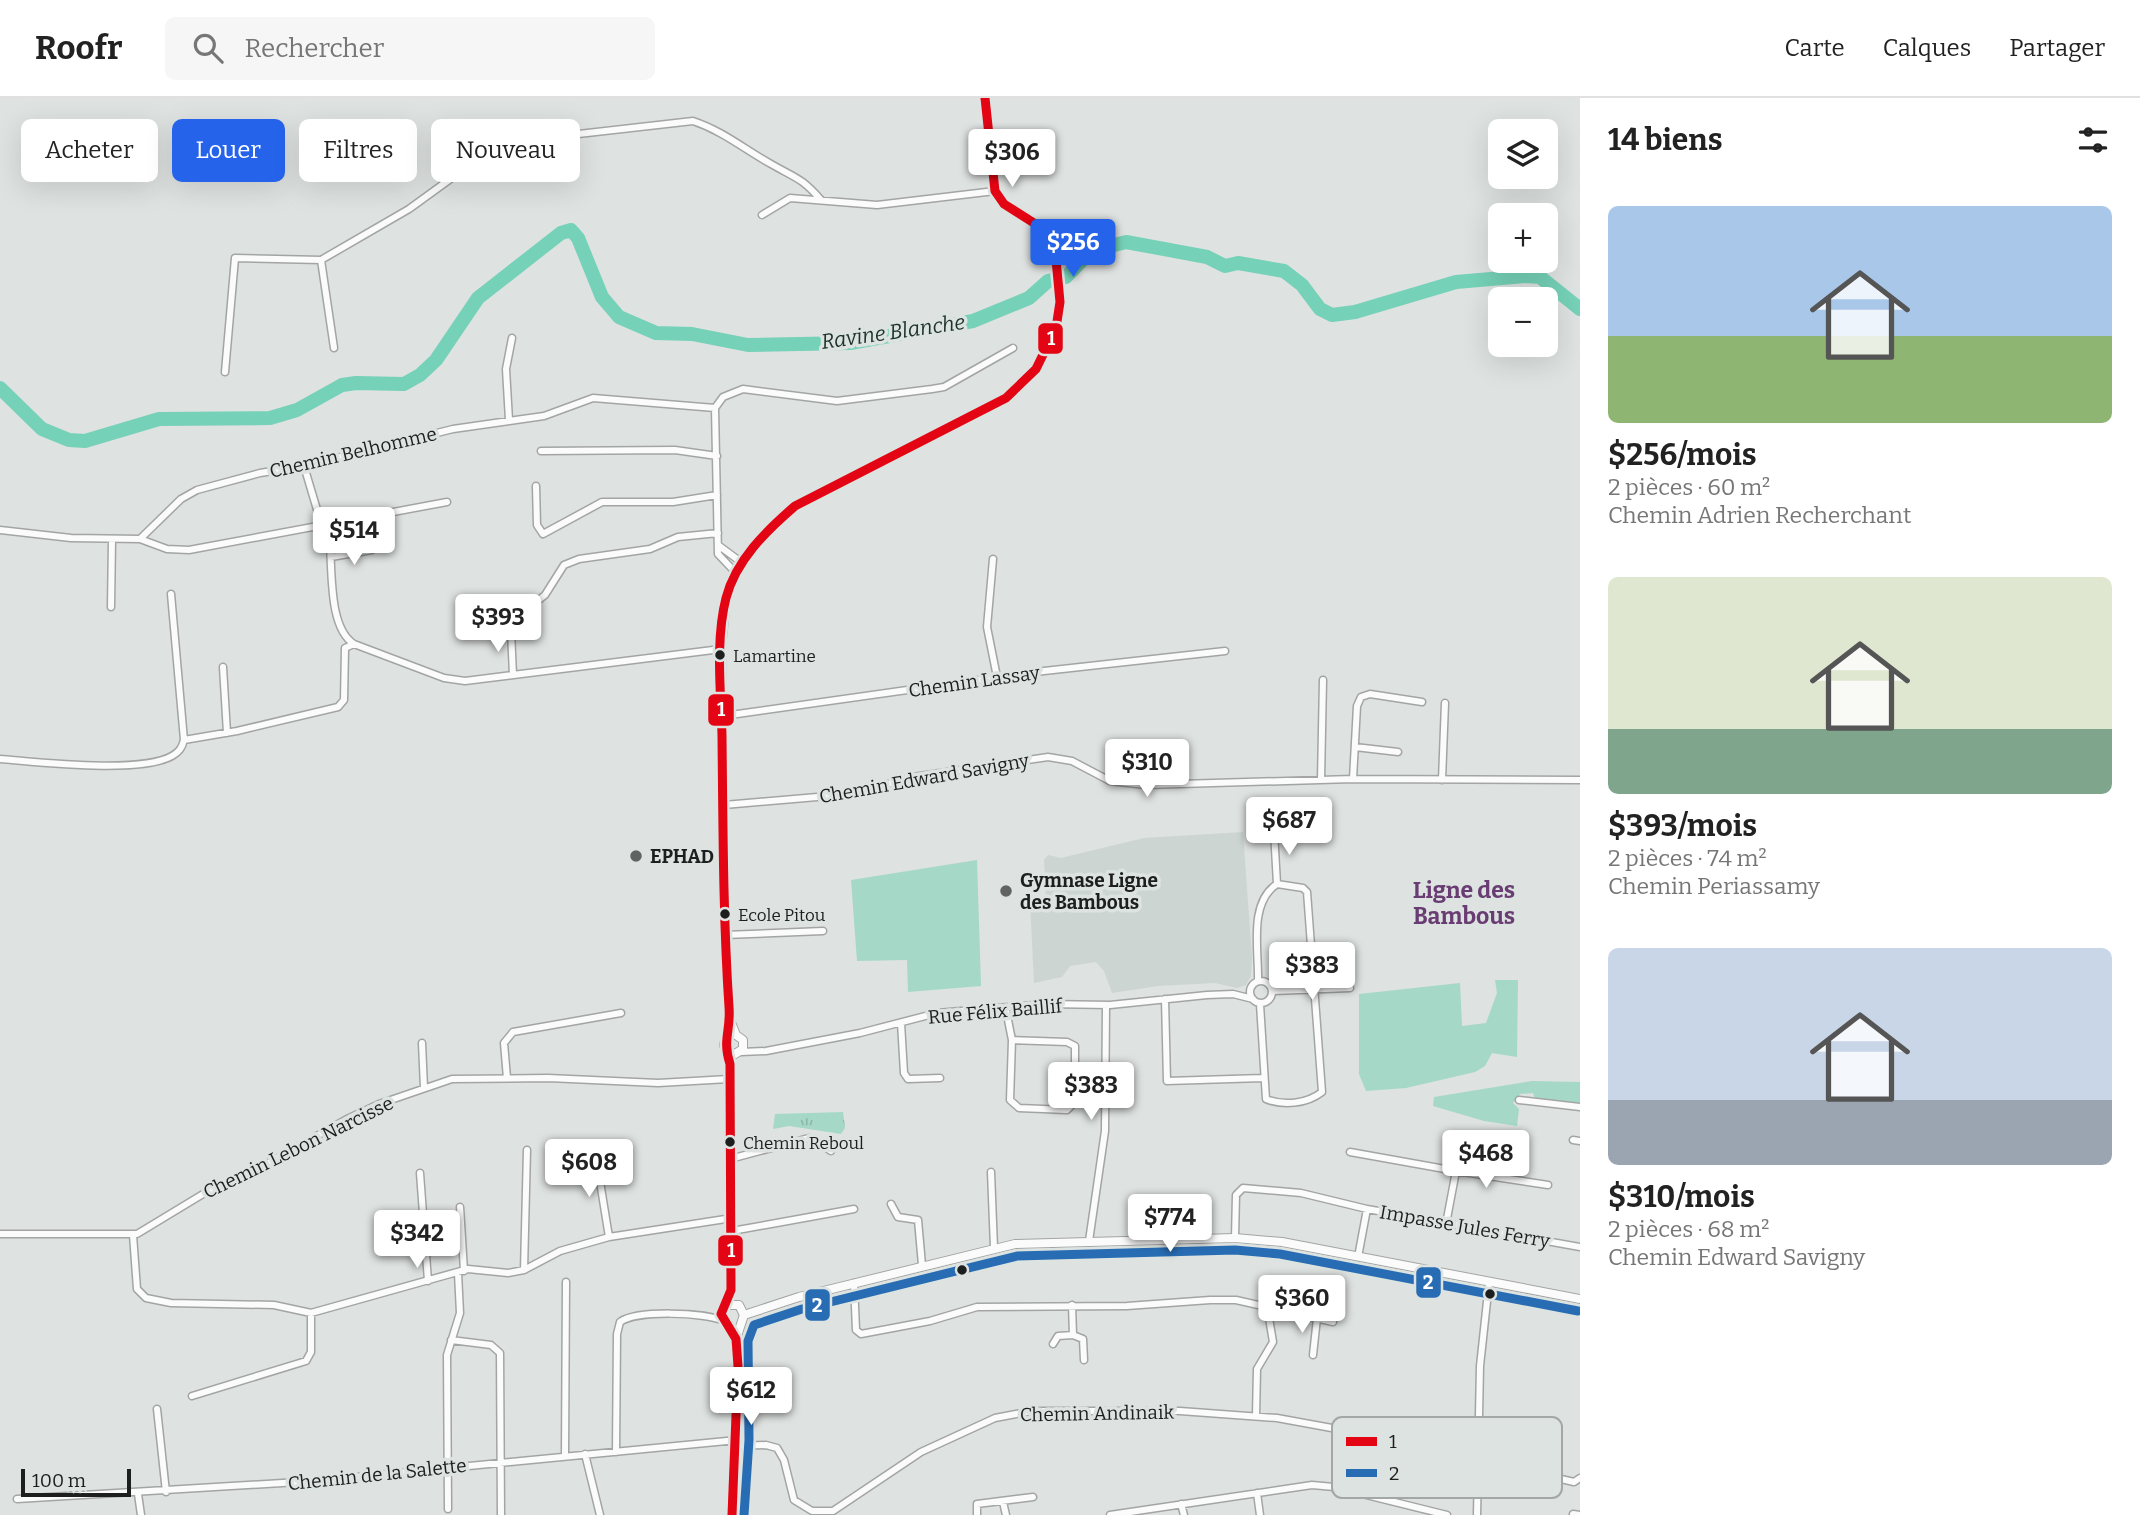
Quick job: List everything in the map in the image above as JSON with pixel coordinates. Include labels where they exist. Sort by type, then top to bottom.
[{"type":"main road","points":[[736,1339],[725,1322],[725,1307],[731,1290],[732,1231],[730,1064],[726,1051],[730,1020],[724,935],[721,649],[726,599],[741,562],[766,531],[801,502],[1006,398],[1036,369],[1045,353],[1056,328],[1060,302],[1057,258],[1052,241],[1045,230],[1004,204],[995,191],[985,98]]},
{"type":"main road","points":[[730,1020],[739,1037],[739,1053],[730,1064]]},
{"type":"main road","points":[[726,1039],[739,1037]]},
{"type":"main road","points":[[726,1051],[739,1053]]},
{"type":"main road","points":[[725,1322],[760,1307],[994,1248],[1089,1241],[1235,1238],[1282,1242],[1580,1298]]},
{"type":"main road","points":[[731,1290],[742,1313],[736,1339],[736,1443],[732,1515]]},
{"type":"main road","points":[[725,1307],[742,1313]]},
{"type":"street","points":[[225,372],[235,258],[321,260],[409,209],[500,144],[694,121],[717,129],[772,165],[791,172],[821,200]]},
{"type":"street","points":[[762,215],[790,198],[885,204],[995,191]]},
{"type":"street","points":[[321,260],[334,348]]},
{"type":"street","points":[[509,420],[506,369],[513,338]]},
{"type":"street","points":[[736,573],[721,559],[718,545],[716,411],[723,397],[743,389],[837,401],[944,387],[1013,348]]},
{"type":"street","name":"Chemin Belhomme","points":[[140,539],[181,499],[197,490],[260,472],[304,466],[453,429],[544,416],[579,402],[603,397],[716,411]]},
{"type":"street","points":[[541,452],[675,450],[717,456]]},
{"type":"street","points":[[304,466],[321,523],[328,535],[338,622],[344,636],[354,645],[454,680],[721,649]]},
{"type":"street","points":[[536,486],[537,525],[543,534],[602,502],[673,502],[718,495]]},
{"type":"street","points":[[0,530],[112,540],[140,539],[167,549],[189,550],[321,523],[447,502]]},
{"type":"street","points":[[515,619],[545,595],[554,575],[571,562],[650,548],[678,537],[718,533]]},
{"type":"street","points":[[111,607],[112,540]]},
{"type":"street","points":[[718,545],[741,562]]},
{"type":"street","points":[[331,557],[372,551]]},
{"type":"street","points":[[993,559],[987,627],[997,677]]},
{"type":"street","points":[[0,759],[64,764],[150,764],[171,757],[181,750],[184,740],[172,594]]},
{"type":"street","points":[[510,631],[513,675]]},
{"type":"street","points":[[184,740],[338,707],[344,699],[345,648],[354,645]]},
{"type":"street","name":"Chemin Lassay","points":[[723,716],[997,677],[1226,651]]},
{"type":"street","points":[[223,667],[226,733]]},
{"type":"street","points":[[1321,780],[1323,680]]},
{"type":"street","points":[[1353,779],[1357,706],[1361,697],[1370,694],[1422,702]]},
{"type":"street","points":[[1442,780],[1445,703]]},
{"type":"street","points":[[1355,747],[1398,752]]},
{"type":"street","name":"Chemin Edward Savigny","points":[[724,805],[852,794],[913,777],[1048,757],[1072,761],[1110,781],[1146,785],[1353,779],[1580,780]]},
{"type":"street","points":[[1274,831],[1278,884]]},
{"type":"street","points":[[1258,981],[1258,914],[1270,889],[1278,884],[1306,890],[1322,1091],[1313,1099],[1278,1104],[1266,1099],[1260,1004]]},
{"type":"street","points":[[724,935],[823,931]]},
{"type":"street","points":[[1260,1004],[1253,999],[1251,987],[1258,981],[1267,982],[1273,991]]},
{"type":"street","name":"Rue Félix Baillif","points":[[739,1053],[860,1033],[937,1013],[1006,1010],[1046,1004],[1106,1005],[1233,994],[1251,987]]},
{"type":"street","points":[[1273,991],[1350,988]]},
{"type":"street","points":[[1260,1004],[1269,1001],[1273,991]]},
{"type":"street","name":"Rue Félix Baillif","points":[[1233,994],[1253,999]]},
{"type":"street","points":[[1165,999],[1167,1081],[1263,1078]]},
{"type":"street","points":[[1089,1241],[1105,1131],[1106,1005]]},
{"type":"street","points":[[1006,1010],[1012,1040],[1010,1100],[1019,1108],[1067,1110],[1075,1102],[1075,1046],[1067,1042],[1012,1040]]},
{"type":"street","points":[[507,1078],[504,1043],[513,1032],[621,1013]]},
{"type":"street","points":[[901,1023],[904,1073],[908,1079],[940,1077]]},
{"type":"street","points":[[739,1037],[760,1050]]},
{"type":"street","points":[[422,1043],[424,1088]]},
{"type":"street","name":"Chemin Lebon Narcisse","points":[[0,1234],[133,1234],[213,1188],[247,1175],[349,1118],[424,1088],[459,1078],[658,1083],[729,1079]]},
{"type":"street","points":[[1519,1100],[1580,1107]]},
{"type":"street","points":[[730,1159],[809,1138],[831,1151]]},
{"type":"street","points":[[524,1270],[527,1150]]},
{"type":"street","points":[[1350,1152],[1548,1185]]},
{"type":"street","points":[[596,1157],[609,1237]]},
{"type":"street","points":[[1446,1224],[1456,1171]]},
{"type":"street","points":[[991,1172],[994,1248]]},
{"type":"street","points":[[420,1173],[428,1281]]},
{"type":"street","name":"Impasse Jules Ferry","points":[[1235,1238],[1236,1195],[1243,1188],[1301,1193],[1367,1209],[1580,1247]]},
{"type":"street","points":[[891,1204],[898,1217],[918,1220],[922,1265]]},
{"type":"street","points":[[448,1509],[447,1355],[460,1313],[460,1207]]},
{"type":"street","points":[[732,1231],[854,1209]]},
{"type":"street","points":[[1359,1258],[1367,1209]]},
{"type":"street","points":[[133,1234],[137,1289],[146,1298],[171,1303],[274,1305],[311,1313],[461,1272],[508,1273],[524,1270],[560,1251],[609,1237],[732,1218]]},
{"type":"street","points":[[565,1455],[566,1282]]},
{"type":"street","points":[[854,1283],[856,1330],[861,1335],[930,1321],[977,1307],[1127,1306],[1236,1300],[1333,1322]]},
{"type":"street","points":[[1479,1417],[1480,1366],[1489,1283]]},
{"type":"street","points":[[1072,1306],[1073,1335]]},
{"type":"street","points":[[1256,1416],[1257,1369],[1273,1342],[1267,1306]]},
{"type":"street","points":[[616,1452],[617,1334],[620,1322],[632,1316],[707,1314],[725,1307]]},
{"type":"street","points":[[192,1396],[306,1361],[311,1352],[311,1313]]},
{"type":"street","points":[[707,1314],[725,1322]]},
{"type":"street","points":[[1313,1355],[1317,1318]]},
{"type":"street","points":[[1053,1344],[1058,1336],[1073,1335],[1083,1339],[1084,1360]]},
{"type":"street","points":[[451,1340],[491,1345],[500,1353],[501,1515]]},
{"type":"street","points":[[157,1409],[166,1492]]},
{"type":"street","name":"Chemin Andinaik","points":[[736,1443],[776,1448],[786,1467],[788,1485],[794,1500],[812,1511],[823,1512],[842,1506],[876,1479],[921,1452],[1014,1413],[1144,1411],[1256,1416],[1332,1427]]},
{"type":"street","name":"Chemin de la Salette","points":[[17,1500],[315,1481],[565,1455],[736,1443]]},
{"type":"street","points":[[586,1454],[600,1515]]},
{"type":"street","name":"Chemin Andinaik","points":[[1562,1479],[1574,1482],[1580,1478]]},
{"type":"street","points":[[1110,1515],[1312,1485],[1332,1487]]},
{"type":"street","points":[[1257,1493],[1260,1515]]},
{"type":"street","points":[[138,1494],[141,1515]]},
{"type":"street","points":[[977,1515],[977,1504],[1033,1497]]},
{"type":"street","points":[[1378,1498],[1447,1515]]},
{"type":"street","points":[[1003,1502],[1006,1515]]},
{"type":"street","points":[[1181,1504],[1184,1515]]},
{"type":"street","points":[[1573,1514],[1580,1515]]},
{"type":"shaded area","points":[[1243,832],[1252,958],[1251,976],[1246,985],[1237,988],[1215,983],[1158,986],[1112,993],[1104,971],[1096,962],[1070,966],[1062,977],[1034,983],[1030,901],[1046,901],[1044,860],[1048,855],[1061,858],[1144,838]]},
{"type":"green space","points":[[977,860],[981,986],[908,992],[907,960],[857,961],[851,880]]},
{"type":"green space","points":[[1495,980],[1518,980],[1517,1057],[1492,1053],[1485,1066],[1475,1072],[1406,1088],[1366,1091],[1359,1074],[1359,994],[1460,983],[1462,1026],[1486,1023],[1497,993]]},
{"type":"green space","points":[[1532,1081],[1580,1082],[1580,1103],[1535,1099],[1533,1093],[1520,1094],[1513,1103],[1519,1109],[1517,1126],[1484,1121],[1433,1106],[1434,1097]]},
{"type":"green space","points":[[843,1112],[845,1128],[841,1134],[789,1126],[773,1129],[775,1114]]},
{"type":"waterway","name":"Ravine Blanche","points":[[0,388],[42,429],[69,440],[85,441],[159,419],[270,418],[297,410],[342,385],[404,384],[420,375],[436,360],[478,298],[561,233],[571,230],[578,238],[602,297],[619,317],[656,333],[692,334],[748,345],[850,343],[973,321],[1029,298],[1048,281],[1066,277],[1091,251],[1126,242],[1207,257],[1225,266],[1238,263],[1284,271],[1302,285],[1320,309],[1332,315],[1355,312],[1456,282],[1526,276],[1540,277],[1580,309]]},
{"type":"transit line","name":"1","points":[[732,1515],[738,1366],[736,1339],[721,1314],[731,1290],[730,1064],[727,1041],[729,1015],[724,906],[720,667],[723,614],[726,598],[737,571],[753,547],[795,506],[1006,398],[1036,369],[1056,328],[1060,302],[1055,249],[1045,230],[1004,204],[995,191],[985,98]]},
{"type":"transit line","name":"2","points":[[744,1515],[749,1440],[748,1341],[754,1325],[802,1309],[1017,1256],[1235,1250],[1280,1254],[1578,1311]]},
{"type":"place","name":"Lamartine","points":[[720,655]]},
{"type":"place","name":"EPHAD","points":[[636,856]]},
{"type":"place","name":"Gymnase Ligne des Bambous","points":[[1006,891]]},
{"type":"place","name":"Ecole Pitou","points":[[725,914]]},
{"type":"place","name":"Chemin Reboul","points":[[730,1142]]},
{"type":"district","name":"Ligne des Bambous","points":[[1464,903]]}]
